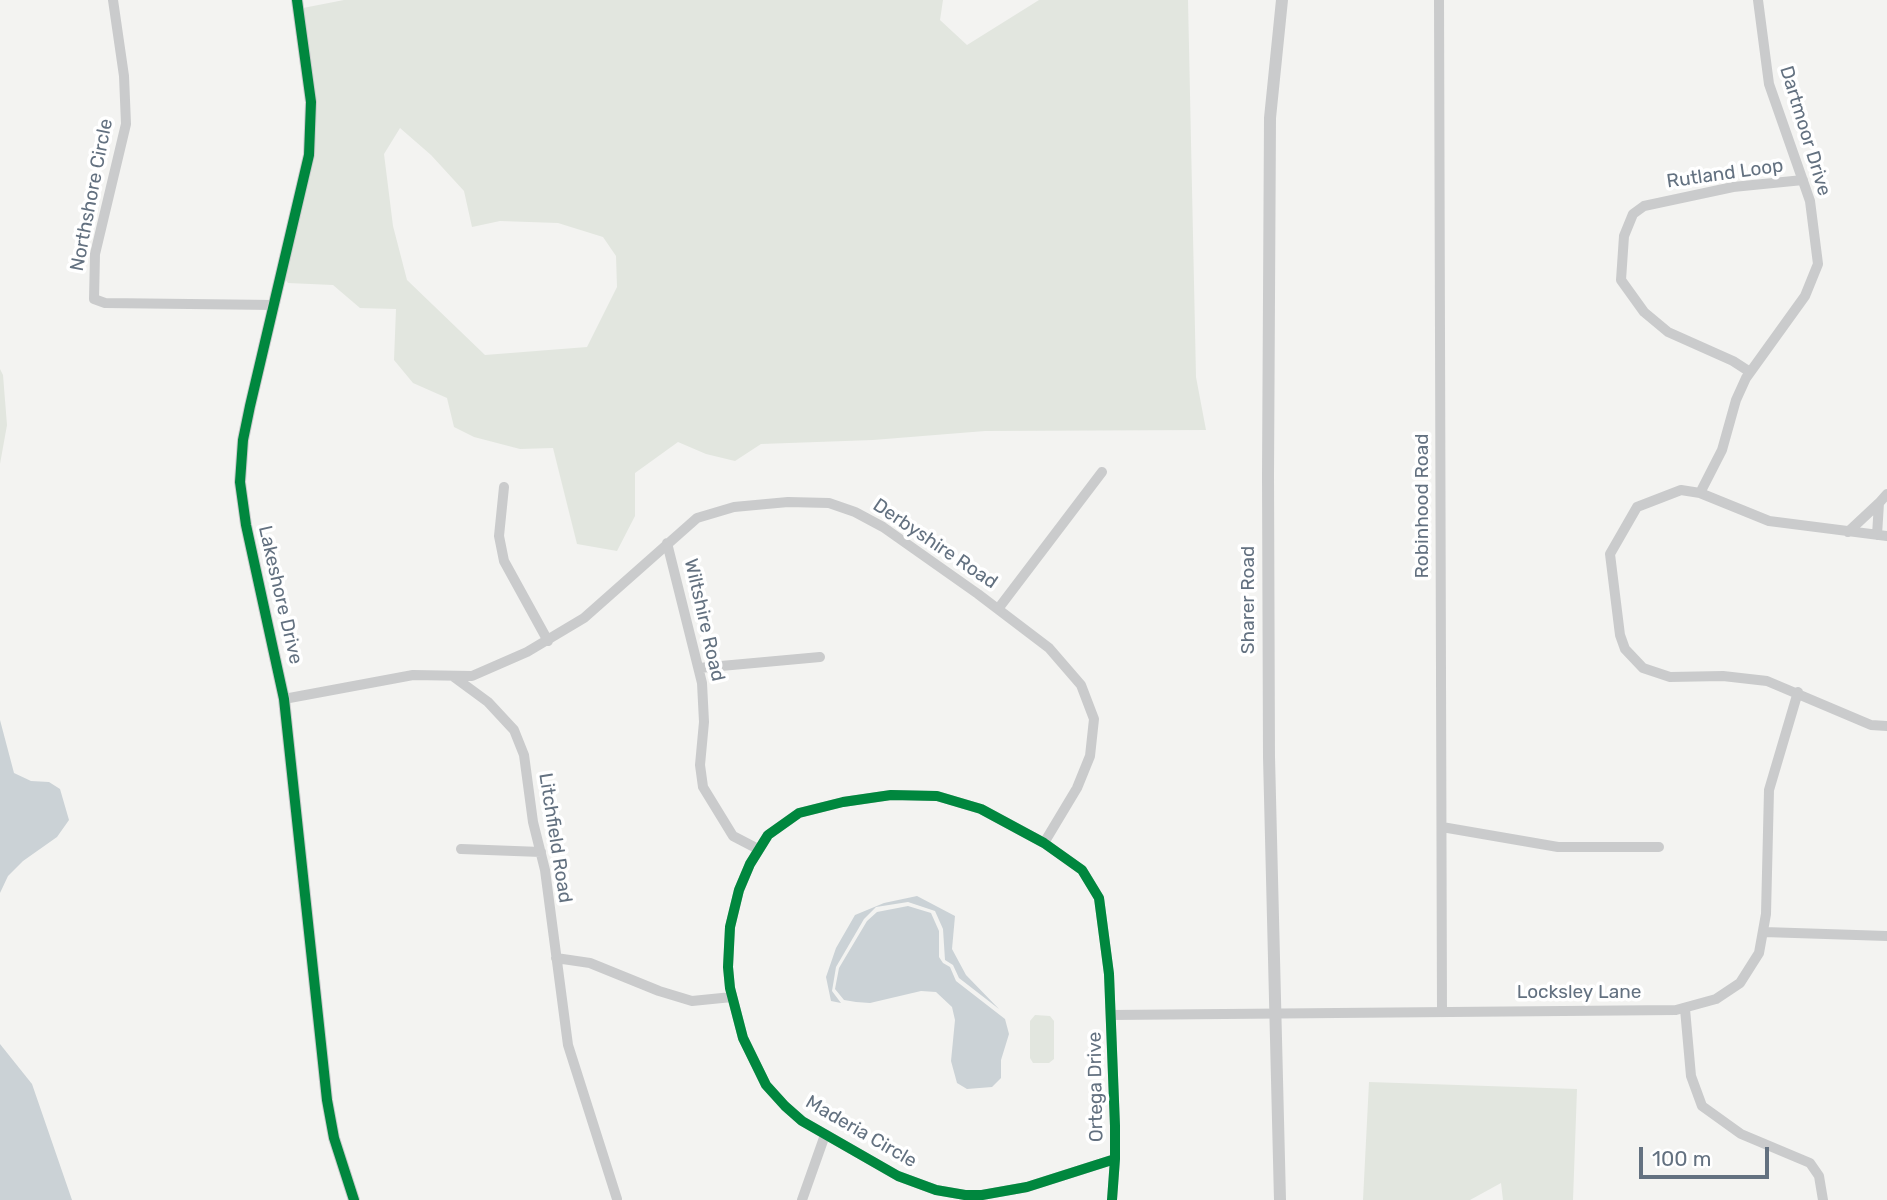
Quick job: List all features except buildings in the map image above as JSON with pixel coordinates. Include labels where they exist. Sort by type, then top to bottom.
[{"type":"street","name":"Northshore Circle","points":[[113,0],[124,76],[126,124],[95,254],[94,299],[105,303],[274,305]]},
{"type":"street","name":"Lakeshore Drive","points":[[297,0],[312,127],[306,170],[243,440],[240,482],[246,525],[284,699],[326,1089],[334,1138],[354,1200]]},
{"type":"street","name":"Sharer Road","points":[[1280,1200],[1269,757],[1269,137],[1282,0]]},
{"type":"street","name":"Robinhood Road","points":[[1439,0],[1442,1012]]},
{"type":"street","name":"Dartmoor Drive","points":[[1700,493],[1722,450],[1736,400],[1749,372],[1805,296],[1816,273],[1813,218],[1803,180],[1769,84],[1758,0]]},
{"type":"street","name":"Rutland Loop","points":[[1749,372],[1733,361],[1668,332],[1644,312],[1621,280],[1624,236],[1633,214],[1644,205],[1733,187],[1803,180]]},
{"type":"street","points":[[998,609],[1101,472]]},
{"type":"street","points":[[504,487],[499,536],[503,561],[548,641]]},
{"type":"street","points":[[1879,503],[1882,535],[1769,521],[1738,511],[1700,493],[1681,490],[1643,503],[1631,512],[1611,549],[1616,614],[1625,649],[1643,668],[1670,677],[1723,676],[1767,681],[1871,725],[1887,726]]},
{"type":"street","points":[[1848,532],[1887,494]]},
{"type":"street","name":"Derbyshire Road","points":[[453,676],[472,676],[548,641],[599,606],[684,527],[711,512],[788,502],[829,503],[855,512],[883,527],[1049,648],[1074,675],[1092,709],[1094,731],[1086,769],[1044,843]]},
{"type":"street","name":"Wiltshire Road","points":[[667,543],[704,697],[700,765],[703,787],[733,836],[758,849]]},
{"type":"street","points":[[699,668],[820,657]]},
{"type":"street","points":[[284,699],[414,675],[453,676]]},
{"type":"street","name":"Litchfield Road","points":[[453,676],[488,702],[518,736],[541,852],[568,1045],[617,1199]]},
{"type":"street","name":"Locksley Lane","points":[[1111,1015],[1685,1009],[1716,999],[1740,983],[1754,964],[1764,932],[1768,801],[1798,692]]},
{"type":"street","name":"Maderia Circle","points":[[1111,1015],[1098,898],[1082,870],[1044,843],[973,805],[937,796],[914,794],[855,800],[799,813],[779,825],[758,849],[739,890],[730,926],[728,967],[732,997],[743,1038],[771,1092],[802,1121],[898,1177],[936,1190],[965,1195],[1016,1189],[1115,1159]]},
{"type":"street","points":[[1442,827],[1558,847],[1659,847]]},
{"type":"street","points":[[461,849],[541,852]]},
{"type":"street","points":[[1764,932],[1887,936]]},
{"type":"street","points":[[555,958],[590,963],[659,991],[692,1001],[732,997]]},
{"type":"street","points":[[1685,1009],[1691,1076],[1702,1106],[1741,1134],[1810,1163],[1819,1176],[1823,1200]]},
{"type":"street","name":"Ortega Drive","points":[[1111,1015],[1115,1159],[1112,1200]]},
{"type":"street","points":[[802,1200],[825,1135]]},
{"type":"shaded area","points":[[344,0],[943,0],[940,20],[967,45],[1039,0],[1188,0],[1196,377],[1206,430],[985,431],[873,440],[761,444],[735,461],[706,454],[678,442],[635,473],[635,516],[617,551],[577,544],[553,448],[520,449],[474,437],[454,427],[447,398],[413,383],[394,360],[396,309],[360,308],[333,285],[288,283],[285,279],[311,171],[303,8]],"holes":[[[400,128],[431,155],[464,191],[472,227],[500,221],[558,223],[603,237],[616,256],[617,287],[587,347],[485,355],[407,280],[393,226],[384,154]]]},
{"type":"shaded area","points":[[0,369],[3,375],[7,425],[0,464]]},
{"type":"shaded area","points":[[0,720],[14,773],[31,781],[49,782],[60,789],[69,820],[57,837],[23,861],[8,876],[0,893]]},
{"type":"shaded area","points":[[917,896],[955,916],[952,949],[966,975],[999,1009],[959,978],[953,965],[945,960],[943,929],[935,911],[908,902],[876,907],[864,919],[836,967],[832,991],[841,1003],[831,1001],[826,977],[836,948],[855,915],[884,903]]},
{"type":"shaded area","points":[[908,906],[931,913],[939,931],[939,957],[943,963],[950,967],[956,981],[1005,1019],[1009,1034],[1001,1060],[1001,1078],[992,1087],[967,1089],[957,1083],[951,1061],[955,1020],[952,1007],[936,992],[921,991],[870,1003],[844,1000],[835,989],[839,968],[867,921],[877,912]]},
{"type":"shaded area","points":[[1035,1015],[1050,1016],[1054,1021],[1054,1059],[1049,1063],[1033,1063],[1030,1058],[1030,1021]]},
{"type":"shaded area","points":[[0,1044],[32,1084],[72,1200],[0,1200]]},
{"type":"shaded area","points":[[1369,1082],[1577,1089],[1573,1200],[1503,1200],[1501,1183],[1470,1200],[1363,1200]]},
{"type":"cycle path","points":[[297,0],[311,102],[309,155],[250,406],[243,440],[240,482],[246,525],[284,699],[327,1100],[334,1138],[354,1200]]},
{"type":"cycle path","points":[[1112,1200],[1115,1159],[1115,1126],[1109,974],[1099,898],[1082,870],[1044,843],[981,809],[937,796],[891,795],[843,802],[799,813],[768,835],[750,864],[739,890],[730,927],[728,967],[730,988],[743,1038],[766,1085],[785,1106],[802,1121],[898,1176],[936,1190],[965,1195],[982,1195],[1027,1187],[1115,1159]]}]
